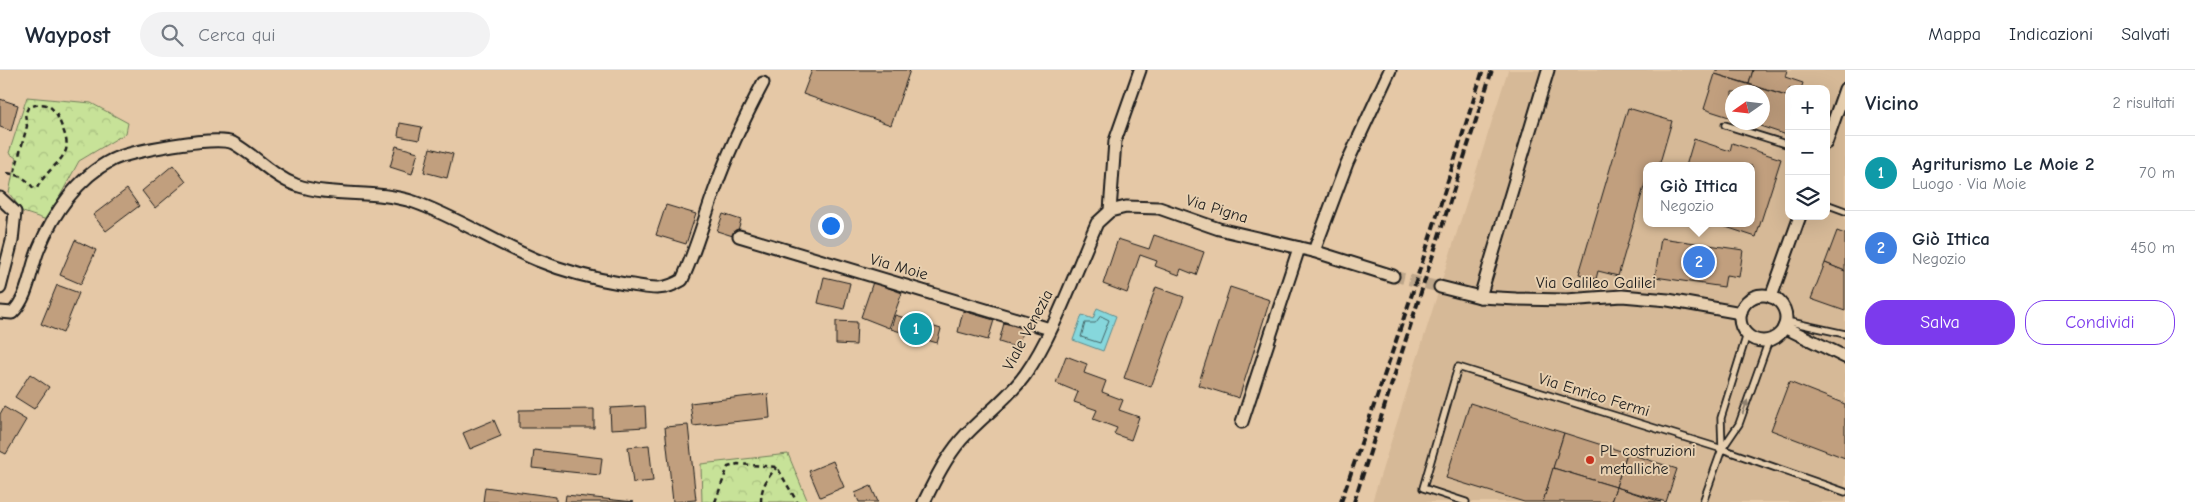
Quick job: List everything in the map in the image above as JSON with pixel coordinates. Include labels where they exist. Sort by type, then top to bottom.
[{"type":"street","points":[[1110,211],[1115,141],[1140,70]]},
{"type":"street","points":[[1314,251],[1347,163],[1390,70]]},
{"type":"street","points":[[1440,287],[1480,297],[1548,70]]},
{"type":"street","points":[[0,312],[12,313],[20,305],[39,247],[62,204],[87,177],[112,160],[146,150],[215,140],[231,143],[295,184],[313,189],[382,194],[415,202],[537,260],[591,279],[659,290],[682,280],[696,252],[715,189],[745,118],[763,83]]},
{"type":"street","points":[[1830,132],[1845,90]]},
{"type":"street","points":[[0,198],[15,212],[12,241],[0,288]]},
{"type":"street","name":"Via Pigna","points":[[1110,211],[1126,207],[1160,208],[1219,229],[1314,251],[1393,276]]},
{"type":"street","name":"Viale Venezia","points":[[924,502],[943,465],[962,440],[1010,394],[1026,373],[1050,329],[1097,223],[1110,211]]},
{"type":"street","points":[[1771,297],[1799,220]]},
{"type":"street","name":"Via Moie","points":[[739,236],[1050,329]]},
{"type":"street","points":[[1242,422],[1299,248]]},
{"type":"street","name":"Via Galileo Galilei","points":[[1480,297],[1566,300],[1622,296],[1668,300],[1741,313]]},
{"type":"street","points":[[1771,297],[1782,306],[1785,324],[1775,338],[1757,340],[1747,334],[1740,320],[1741,313],[1747,302],[1752,298],[1771,297]]},
{"type":"street","points":[[1785,324],[1845,357]]},
{"type":"lane","points":[[1741,130],[1785,144]]},
{"type":"lane","points":[[1830,205],[1845,211]]},
{"type":"lane","points":[[1785,324],[1845,334]]},
{"type":"lane","points":[[1722,449],[1721,418],[1747,334]]},
{"type":"lane","points":[[1703,502],[1722,449],[1739,424],[1769,340]]},
{"type":"lane","name":"Via Enrico Fermi","points":[[1466,502],[1423,488],[1458,367],[1722,449],[1845,492]]},
{"type":"path","points":[[7,173],[22,176],[34,189],[37,188],[41,179],[66,151],[67,141],[56,112],[46,104],[36,104],[28,108],[25,114],[27,126],[14,174]]},
{"type":"path","points":[[715,502],[728,467],[738,464],[777,467]]},
{"type":"path","points":[[761,502],[761,494],[765,482],[777,467]]},
{"type":"path","points":[[777,467],[797,502]]},
{"type":"shaded area","points":[[1508,70],[1845,70],[1845,502],[1372,502]]},
{"type":"green space","points":[[27,97],[91,103],[128,123],[126,133],[79,161],[47,220],[23,212],[9,193],[16,158],[9,153]]},
{"type":"green space","points":[[788,454],[808,502],[702,502],[701,464]]},
{"type":"water","points":[[1097,308],[1116,316],[1103,351],[1073,340],[1082,315],[1093,319]]},
{"type":"building","points":[[812,70],[910,70],[891,125],[803,94]]},
{"type":"building","points":[[1716,70],[1753,70],[1749,84],[1715,74]]},
{"type":"building","points":[[1753,70],[1787,70],[1785,77],[1803,83],[1802,85],[1785,85],[1785,96],[1770,91],[1770,85],[1749,84]]},
{"type":"building","points":[[1715,74],[1750,85],[1725,85],[1725,116],[1704,109]]},
{"type":"building","points":[[1770,91],[1785,96],[1785,134],[1770,129]]},
{"type":"building","points":[[0,99],[18,105],[11,131],[0,127]]},
{"type":"building","points":[[1628,108],[1672,121],[1660,162],[1643,162],[1643,190],[1618,276],[1598,271],[1596,279],[1579,274]]},
{"type":"building","points":[[400,123],[422,127],[419,140],[398,136]]},
{"type":"building","points":[[1694,139],[1730,151],[1732,143],[1781,159],[1756,237],[1726,227],[1755,227],[1755,162],[1687,162]]},
{"type":"building","points":[[396,146],[418,152],[412,174],[390,167]]},
{"type":"building","points":[[430,148],[453,154],[447,178],[424,172]]},
{"type":"building","points":[[173,165],[186,182],[155,208],[142,191]]},
{"type":"building","points":[[127,189],[139,206],[106,231],[93,215]]},
{"type":"building","points":[[666,205],[696,214],[686,244],[656,235]]},
{"type":"building","points":[[723,214],[741,220],[736,237],[717,231]]},
{"type":"building","points":[[1837,231],[1845,234],[1845,271],[1825,263]]},
{"type":"building","points":[[1154,235],[1204,252],[1196,275],[1181,269],[1179,275],[1155,266],[1157,261],[1140,255],[1127,293],[1103,284],[1118,239],[1149,249]]},
{"type":"building","points":[[1661,238],[1743,250],[1739,277],[1726,275],[1724,287],[1655,277]]},
{"type":"building","points":[[75,240],[96,250],[81,284],[60,275]]},
{"type":"building","points":[[1825,263],[1845,271],[1845,311],[1811,299]]},
{"type":"building","points":[[824,277],[850,283],[844,309],[818,303]]},
{"type":"building","points":[[873,282],[902,293],[889,328],[861,317]]},
{"type":"building","points":[[57,285],[79,293],[63,333],[41,324]]},
{"type":"building","points":[[1156,287],[1184,297],[1151,387],[1124,378]]},
{"type":"building","points":[[1230,287],[1270,300],[1239,398],[1198,385]]},
{"type":"building","points":[[963,311],[994,320],[988,340],[958,332]]},
{"type":"building","points":[[895,315],[941,329],[937,343],[891,329]]},
{"type":"building","points":[[836,321],[857,322],[856,345],[836,344]]},
{"type":"building","points":[[1004,323],[1023,328],[1018,348],[999,342]]},
{"type":"building","points":[[1066,356],[1087,364],[1084,373],[1106,381],[1102,392],[1123,400],[1119,410],[1139,417],[1131,440],[1114,434],[1117,428],[1093,419],[1097,410],[1074,402],[1078,392],[1056,383]]},
{"type":"building","points":[[30,374],[49,387],[34,409],[15,397]]},
{"type":"building","points":[[1789,382],[1845,404],[1845,458],[1771,430]]},
{"type":"building","points":[[768,394],[770,418],[693,426],[690,403]]},
{"type":"building","points":[[1470,403],[1564,433],[1543,502],[1524,502],[1446,478]]},
{"type":"building","points":[[645,406],[646,427],[611,429],[610,408]]},
{"type":"building","points":[[4,407],[26,420],[6,454],[0,451],[0,414]]},
{"type":"building","points":[[594,409],[594,428],[519,428],[519,410]]},
{"type":"building","points":[[494,420],[501,436],[470,449],[463,433]]},
{"type":"building","points":[[688,425],[696,500],[673,502],[665,427]]},
{"type":"building","name":"PL costruzioni metalliche","points":[[1564,433],[1627,453],[1616,487],[1553,468]]},
{"type":"building","points":[[649,445],[653,481],[633,483],[628,447]]},
{"type":"building","points":[[534,450],[602,458],[600,475],[532,468]]},
{"type":"building","points":[[1627,453],[1677,469],[1666,502],[1616,487]]},
{"type":"building","points":[[833,461],[844,487],[820,497],[809,471]]},
{"type":"building","points":[[1553,468],[1616,487],[1611,502],[1543,502]]},
{"type":"building","points":[[871,486],[878,502],[859,502],[855,493]]},
{"type":"building","points":[[485,487],[556,497],[556,502],[483,502]]},
{"type":"building","points":[[1616,487],[1661,502],[1611,502]]},
{"type":"building","points":[[566,495],[634,502],[565,502]]},
{"type":"tunnel","points":[[1393,276],[1440,287]]},
{"type":"railway","points":[[1341,502],[1412,294],[1483,70]]},
{"type":"railway","points":[[1354,502],[1492,70]]},
{"type":"place","name":"Giò Ittica","points":[[1699,262]]},
{"type":"place","name":"Agriturismo Le Moie 2","points":[[916,329]]},
{"type":"place","name":"PL costruzioni metalliche","points":[[1590,460]]}]
